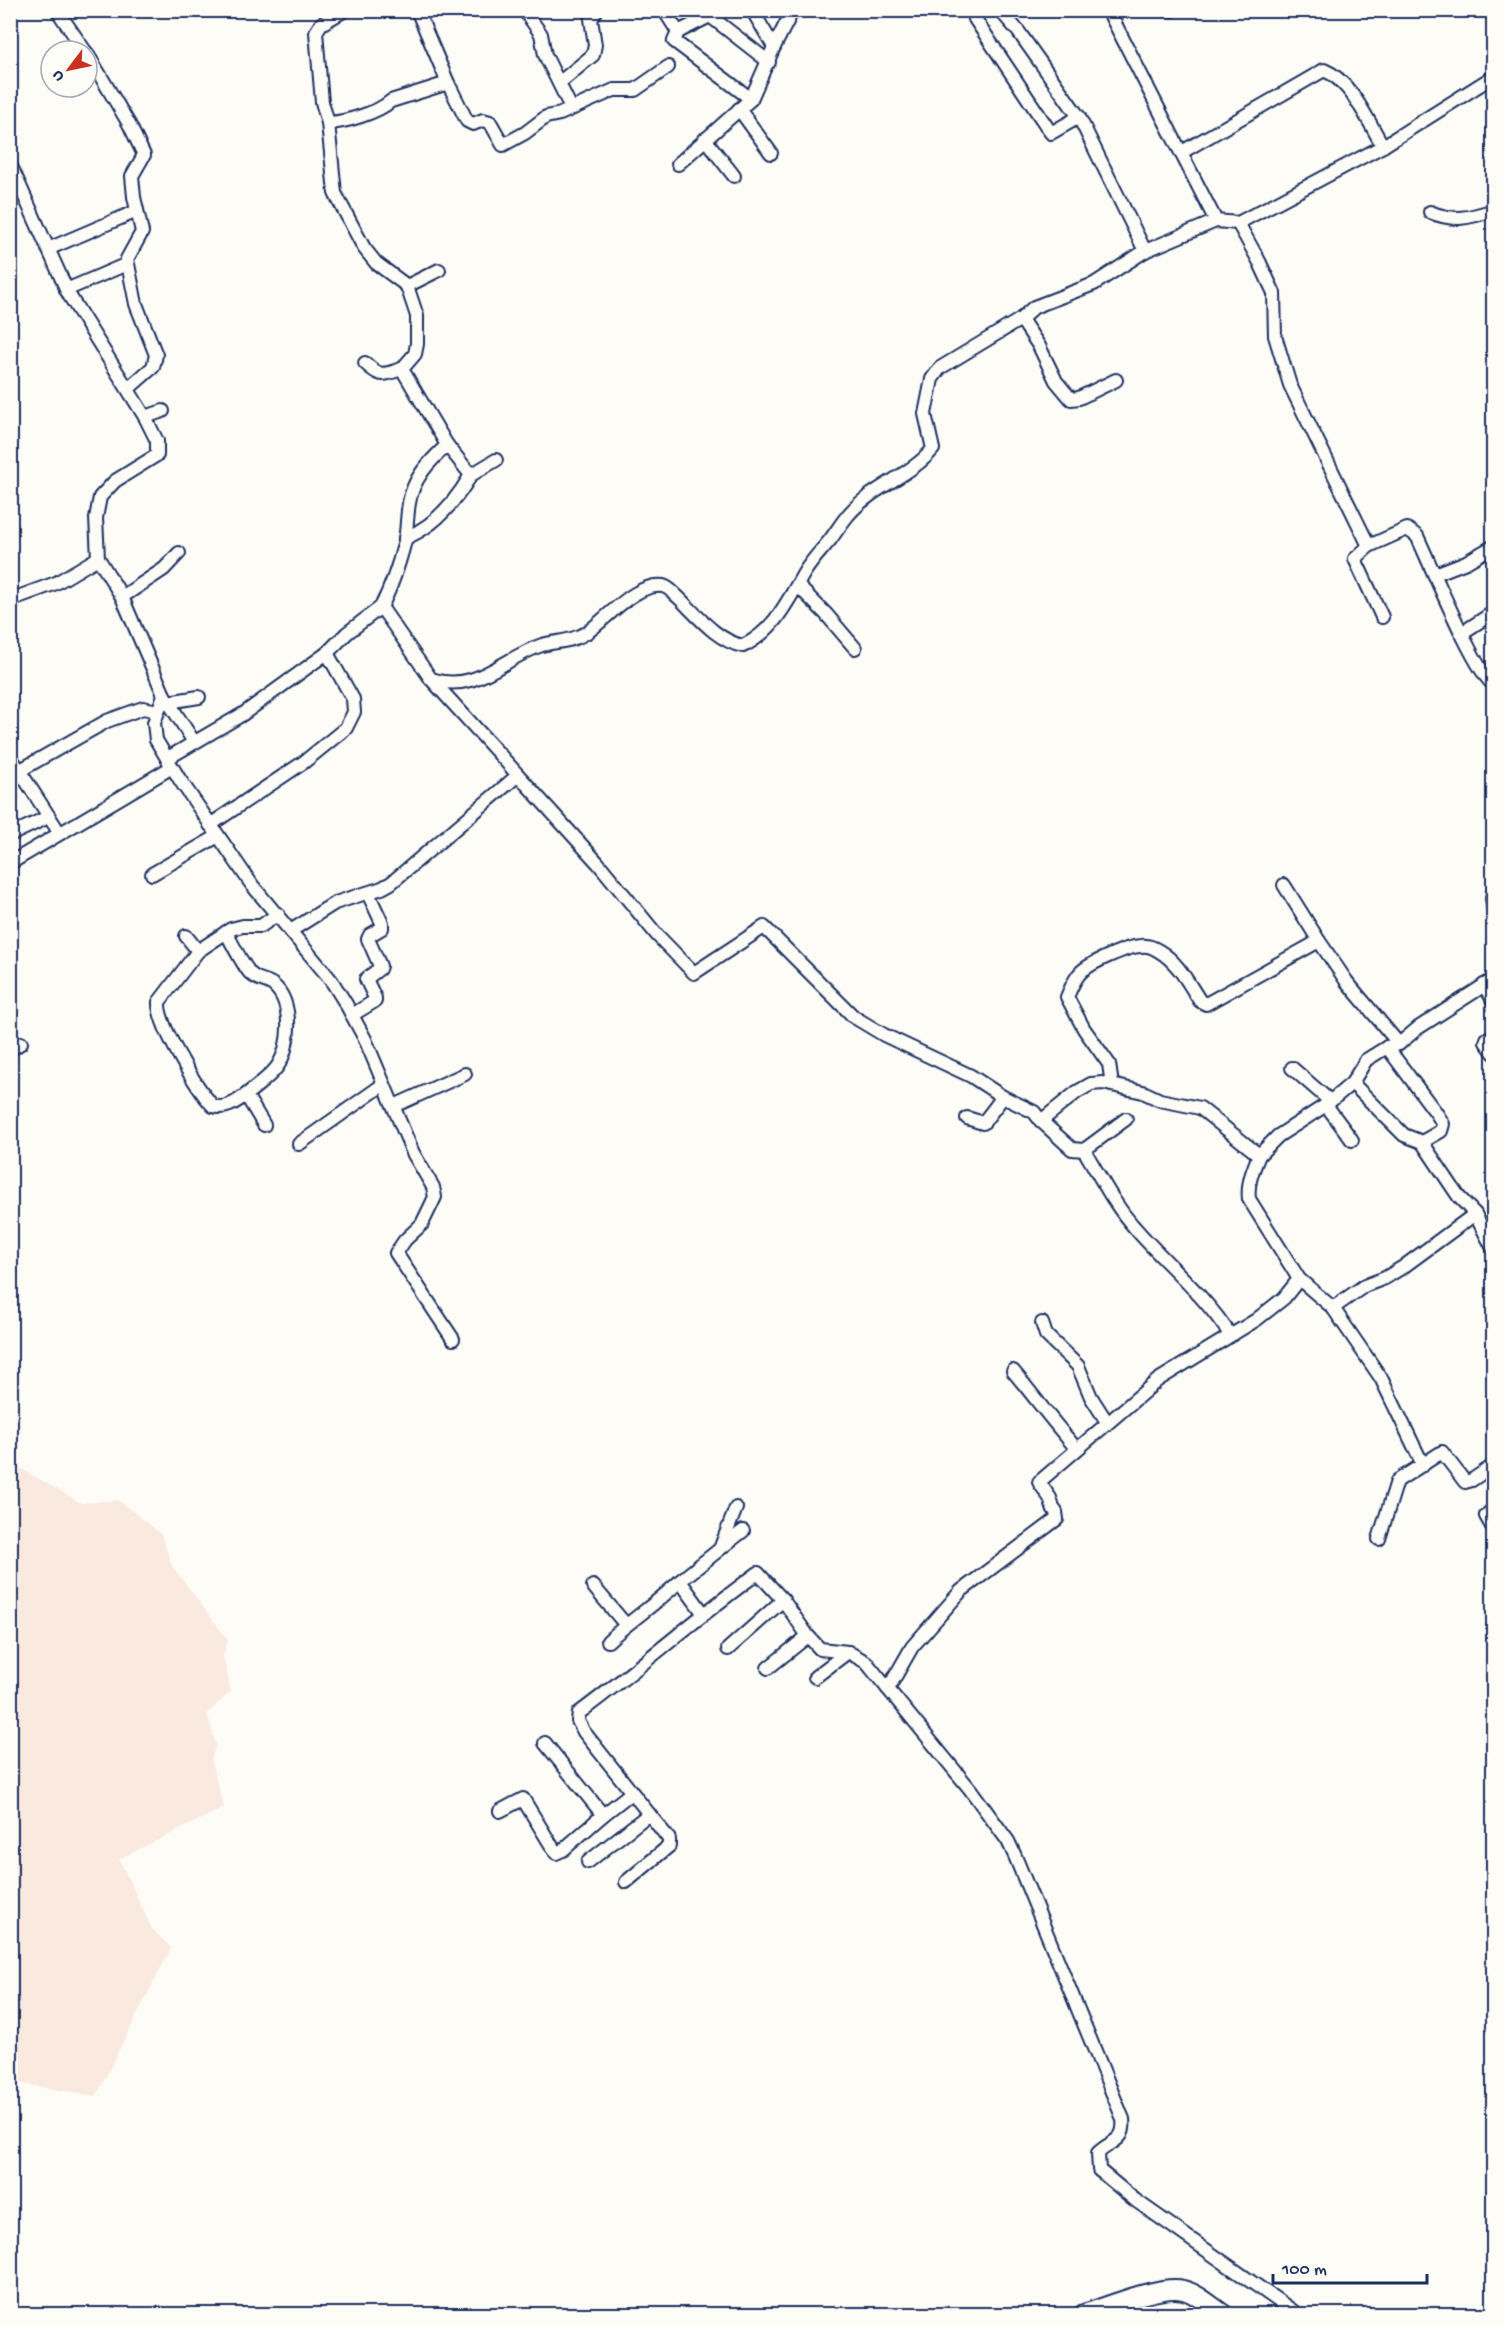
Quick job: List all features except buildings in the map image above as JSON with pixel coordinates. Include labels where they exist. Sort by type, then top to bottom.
[{"type":"street","points":[[57,10],[77,39]]},
{"type":"street","points":[[345,10],[321,24],[316,32],[322,102],[328,123],[335,193],[364,248],[376,263],[407,286],[417,316],[418,332],[415,354],[402,369],[382,375],[377,374],[365,363]]},
{"type":"street","points":[[417,10],[448,83],[469,123],[473,124],[483,120],[490,122],[502,145],[525,133],[546,117],[560,114],[614,90],[635,90],[668,67]]},
{"type":"street","points":[[524,10],[541,34],[545,55],[571,108]]},
{"type":"street","points":[[559,82],[593,55],[595,45],[591,19],[597,10]]},
{"type":"street","points":[[664,10],[678,32]]},
{"type":"street","points":[[752,10],[774,47]]},
{"type":"street","points":[[678,165],[751,99],[793,10]]},
{"type":"street","points":[[1108,10],[1216,221]]},
{"type":"street","points":[[751,99],[674,41],[678,32],[709,13],[769,62]]},
{"type":"street","points":[[1008,13],[1078,117],[1145,251]]},
{"type":"street","points":[[975,19],[1052,133],[1078,117]]},
{"type":"street","points":[[1182,152],[1324,70],[1336,75],[1345,84],[1383,146]]},
{"type":"street","points":[[99,74],[144,154],[132,176],[142,232],[130,251],[127,264],[135,304],[156,355],[153,367],[128,389]]},
{"type":"street","points":[[431,679],[457,684],[470,681],[540,646],[575,638],[587,632],[638,592],[654,587],[668,588],[722,638],[733,644],[743,646],[754,640],[768,628],[798,586],[804,572],[849,513],[882,485],[925,458],[933,450],[925,414],[932,379],[940,368],[1021,319],[1034,308],[1094,284],[1145,251],[1216,221],[1238,223],[1383,146],[1494,76]]},
{"type":"street","points":[[328,123],[350,119],[386,106],[392,101],[448,83]]},
{"type":"street","points":[[739,109],[771,153]]},
{"type":"street","points":[[705,139],[734,176]]},
{"type":"street","points":[[10,164],[15,186],[48,249],[66,290],[145,417],[157,441],[157,455],[115,481],[100,497],[96,509],[98,558],[122,597],[166,699],[194,742]]},
{"type":"street","points":[[1430,212],[1447,219],[1477,216],[1494,210]]},
{"type":"street","points":[[48,249],[137,211]]},
{"type":"street","points":[[1238,223],[1274,293],[1275,336],[1290,385],[1369,546]]},
{"type":"street","points":[[66,290],[127,264]]},
{"type":"street","points":[[407,286],[439,270]]},
{"type":"street","points":[[1021,319],[1039,346],[1056,381],[1071,399],[1079,398],[1116,380]]},
{"type":"street","points":[[402,369],[447,446],[471,475]]},
{"type":"street","points":[[145,417],[163,411]]},
{"type":"street","points":[[12,862],[59,832],[142,785],[194,742],[243,714],[327,653],[347,633],[381,607],[392,584],[405,538],[409,501],[415,484],[426,465],[447,446]]},
{"type":"street","points":[[405,538],[418,533],[437,519],[457,497],[471,475],[496,460]]},
{"type":"street","points":[[1382,617],[1355,559],[1369,546],[1407,529],[1417,536],[1462,633],[1485,677],[1494,685]]},
{"type":"street","points":[[1435,574],[1466,562],[1494,546]]},
{"type":"street","points":[[122,597],[164,569],[179,553]]},
{"type":"street","points":[[10,600],[56,584],[98,558]]},
{"type":"street","points":[[798,586],[855,648]]},
{"type":"street","points":[[381,607],[431,679],[598,863],[657,935],[694,973],[764,927],[854,1017],[884,1035],[971,1076],[1003,1097],[1034,1112],[1072,1149],[1084,1150],[1126,1119]]},
{"type":"street","points":[[1462,633],[1494,612]]},
{"type":"street","points":[[210,825],[304,762],[346,728],[354,712],[353,699],[327,653]]},
{"type":"street","points":[[166,699],[198,697]]},
{"type":"street","points":[[166,699],[158,711],[154,731],[156,740],[210,825],[252,885],[332,980],[352,1015],[413,1152],[431,1182],[435,1197],[422,1224],[405,1240],[396,1253],[453,1339]]},
{"type":"street","points":[[15,773],[107,721],[143,708],[158,711]]},
{"type":"street","points":[[10,756],[15,773],[59,832]]},
{"type":"street","points":[[292,930],[335,903],[391,883],[517,776]]},
{"type":"street","points":[[11,841],[46,818]]},
{"type":"street","points":[[153,874],[218,836]]},
{"type":"street","points":[[1284,885],[1319,941],[1393,1045],[1443,1124],[1441,1131],[1422,1142]]},
{"type":"street","points":[[1494,890],[1492,898],[1494,912]]},
{"type":"street","points":[[352,1015],[375,1001],[365,980],[380,966],[368,939],[370,935],[382,928],[382,923],[368,893]]},
{"type":"street","points":[[226,932],[249,972],[255,978],[273,985],[279,993],[290,1026],[277,1068],[246,1095],[233,1104],[220,1108],[213,1106],[179,1053],[161,1020],[159,1002],[198,951],[226,932],[236,927],[261,926],[278,914]]},
{"type":"street","points":[[186,936],[198,951]]},
{"type":"street","points":[[1112,1085],[1109,1064],[1084,1029],[1067,997],[1072,984],[1082,971],[1106,958],[1139,945],[1150,946],[1175,964],[1200,1001],[1206,1004],[1319,941]]},
{"type":"street","points":[[1424,1465],[1381,1378],[1333,1308],[1299,1279],[1249,1199],[1248,1189],[1259,1155],[1278,1136],[1328,1103],[1352,1083],[1366,1060],[1489,982],[1494,1002]]},
{"type":"street","points":[[1494,1035],[1486,1042],[1494,1053]]},
{"type":"street","points":[[1292,1068],[1328,1103],[1352,1140]]},
{"type":"street","points":[[394,1106],[465,1074]]},
{"type":"street","points":[[1352,1083],[1404,1135],[1422,1142],[1459,1197],[1475,1215],[1494,1250]]},
{"type":"street","points":[[299,1144],[384,1084]]},
{"type":"street","points":[[1041,1121],[1091,1084],[1112,1085],[1143,1092],[1160,1100],[1200,1108],[1259,1155]]},
{"type":"street","points":[[246,1095],[264,1125]]},
{"type":"street","points":[[967,1118],[983,1123],[1003,1097]]},
{"type":"street","points":[[1084,1150],[1133,1226],[1216,1313],[1230,1335]]},
{"type":"street","points":[[1333,1308],[1364,1286],[1385,1278],[1403,1267],[1475,1215]]},
{"type":"street","points":[[888,1689],[912,1647],[961,1591],[1057,1520],[1050,1498],[1039,1482],[1158,1380],[1256,1320],[1284,1298],[1299,1279]]},
{"type":"street","points":[[1042,1323],[1046,1335],[1078,1366],[1091,1397],[1107,1422]]},
{"type":"street","points":[[1013,1371],[1077,1449]]},
{"type":"street","points":[[1379,1539],[1397,1481],[1442,1452],[1465,1482],[1494,1466]]},
{"type":"street","points":[[720,1549],[736,1508]]},
{"type":"street","points":[[1494,1508],[1486,1516],[1494,1530]]},
{"type":"street","points":[[608,1641],[743,1531]]},
{"type":"street","points":[[626,1882],[669,1846],[667,1835],[584,1732],[578,1721],[579,1713],[758,1573],[783,1600],[820,1649],[848,1652],[866,1662],[970,1789],[1008,1841],[1123,2119],[1122,2134],[1098,2153],[1099,2170],[1135,2200],[1297,2314]]},
{"type":"street","points":[[680,1581],[704,1614]]},
{"type":"street","points":[[593,1586],[626,1625]]},
{"type":"street","points":[[728,1649],[783,1600]]},
{"type":"street","points":[[768,1668],[808,1636]]},
{"type":"street","points":[[815,1677],[848,1652]]},
{"type":"street","points":[[544,1743],[603,1815]]},
{"type":"street","points":[[500,1811],[523,1799],[556,1853],[563,1850],[631,1793]]},
{"type":"street","points":[[588,1862],[649,1814]]},
{"type":"street","points":[[1084,2314],[1154,2293],[1182,2289],[1223,2314]]},
{"type":"shaded area","points":[[11,1463],[81,1503],[118,1500],[161,1534],[172,1566],[228,1640],[223,1656],[231,1691],[207,1714],[216,1745],[211,1760],[224,1808],[119,1859],[152,1929],[171,1948],[96,2096],[23,2084],[11,2078]]}]
